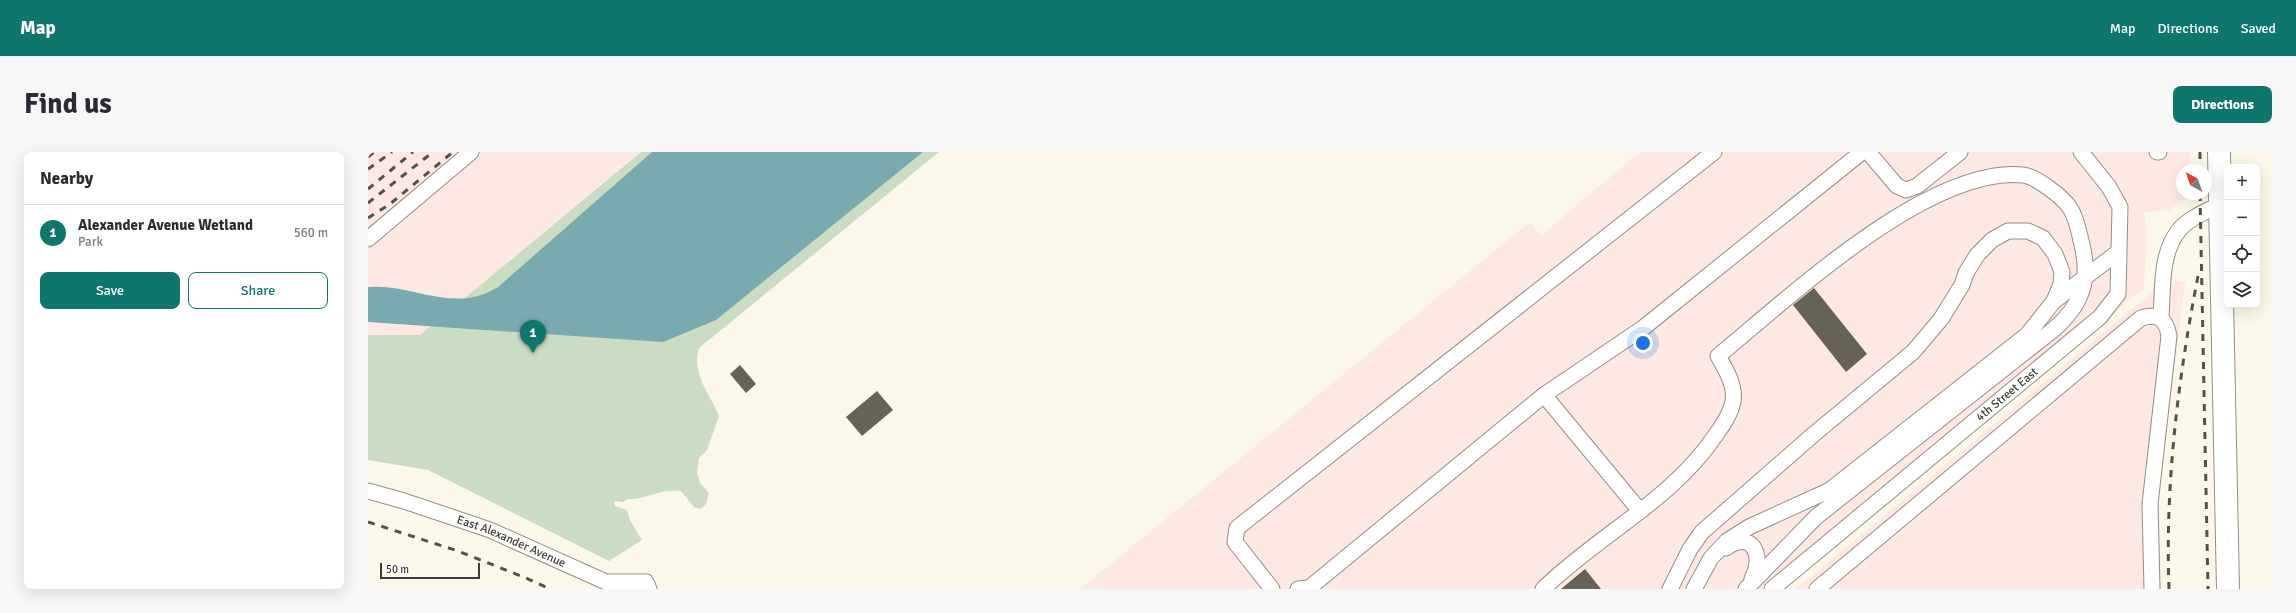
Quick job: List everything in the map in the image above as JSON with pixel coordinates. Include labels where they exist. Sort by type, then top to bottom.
[{"type":"highway","points":[[2219,152],[2228,589]]},
{"type":"street","points":[[368,239],[471,152]]},
{"type":"street","points":[[1272,589],[1235,542],[1237,528],[1714,152]]},
{"type":"street","points":[[1298,589],[1309,588],[1544,395],[1643,328],[1862,152]]},
{"type":"street","points":[[1868,152],[1897,186],[1906,190],[1917,186],[1960,152]]},
{"type":"street","name":"4th Street East","points":[[1772,589],[2100,318],[2118,294],[2120,207],[2109,187],[2081,152]]},
{"type":"street","points":[[1543,589],[1561,571],[1670,489],[1698,459],[1724,425],[1734,401],[1732,385],[1718,356],[1873,232],[1924,202],[1960,185],[2001,176],[2025,175],[2051,189],[2070,208],[2079,230],[2087,263],[2085,279],[2076,306],[2062,321],[1816,518],[1746,588]]},
{"type":"street","points":[[2152,589],[2150,504],[2168,336],[2167,326],[2161,317],[2165,262],[2170,244],[2181,228],[2220,204]]},
{"type":"street","points":[[1670,589],[1690,549],[1702,532],[1814,434],[1913,352],[1941,319],[1962,285],[1966,273],[1977,255],[1992,240],[2008,231],[2028,232],[2043,238],[2055,254],[2062,272],[2060,284],[2054,301]]},
{"type":"street","points":[[1694,589],[1711,558],[1727,541],[1749,527],[1830,490],[2027,335],[2054,301],[2118,253]]},
{"type":"street","points":[[1817,589],[2141,318],[2152,315],[2161,317]]},
{"type":"street","points":[[1544,395],[1640,511]]},
{"type":"street","name":"East Alexander Avenue","points":[[368,491],[411,503],[490,530],[606,582],[648,585]]},
{"type":"street","points":[[1711,558],[1730,544],[1739,541],[1748,543],[1754,548],[1758,558],[1757,570],[1746,588]]},
{"type":"shaded area","points":[[368,152],[640,152],[420,335],[368,335]]},
{"type":"shaded area","points":[[1640,152],[2190,152],[2190,164],[2176,164],[2176,200],[2184,200],[2169,210],[2144,212],[2147,235],[2144,288],[1783,589],[1080,589],[1530,222],[1541,235]]},
{"type":"shaded area","points":[[2185,280],[2159,495],[2161,589],[1796,589],[2152,292],[2153,288]]},
{"type":"green space","points":[[641,152],[939,152],[699,348],[697,366],[699,375],[719,416],[707,450],[699,458],[697,473],[700,483],[709,493],[706,504],[701,509],[694,507],[681,491],[664,492],[623,502],[614,501],[615,506],[627,510],[630,520],[642,540],[609,561],[428,470],[368,460],[368,335],[420,335]]},
{"type":"water","points":[[652,152],[923,152],[716,320],[663,342],[368,322],[368,287],[385,287],[433,296],[465,298],[482,295],[498,287]]},
{"type":"building","points":[[1814,288],[1867,354],[1846,372],[1793,305]]},
{"type":"building","points":[[740,365],[756,384],[746,393],[730,374]]},
{"type":"building","points":[[877,391],[893,410],[862,436],[846,417]]},
{"type":"building","points":[[1585,569],[1601,589],[1561,589]]},
{"type":"railway","points":[[368,157],[374,152]]},
{"type":"railway","points":[[368,169],[392,152]]},
{"type":"railway","points":[[368,189],[413,152]]},
{"type":"railway","points":[[368,203],[433,152]]},
{"type":"railway","points":[[368,218],[390,204],[453,152]]},
{"type":"railway","points":[[2200,152],[2200,164]]},
{"type":"railway","points":[[2200,200],[2208,589]]},
{"type":"railway","points":[[2169,589],[2169,510],[2174,432],[2184,354],[2198,276]]},
{"type":"railway","points":[[368,522],[458,551],[550,589]]},
{"type":"place","name":"Alexander Avenue Wetland","points":[[533,353]]}]
